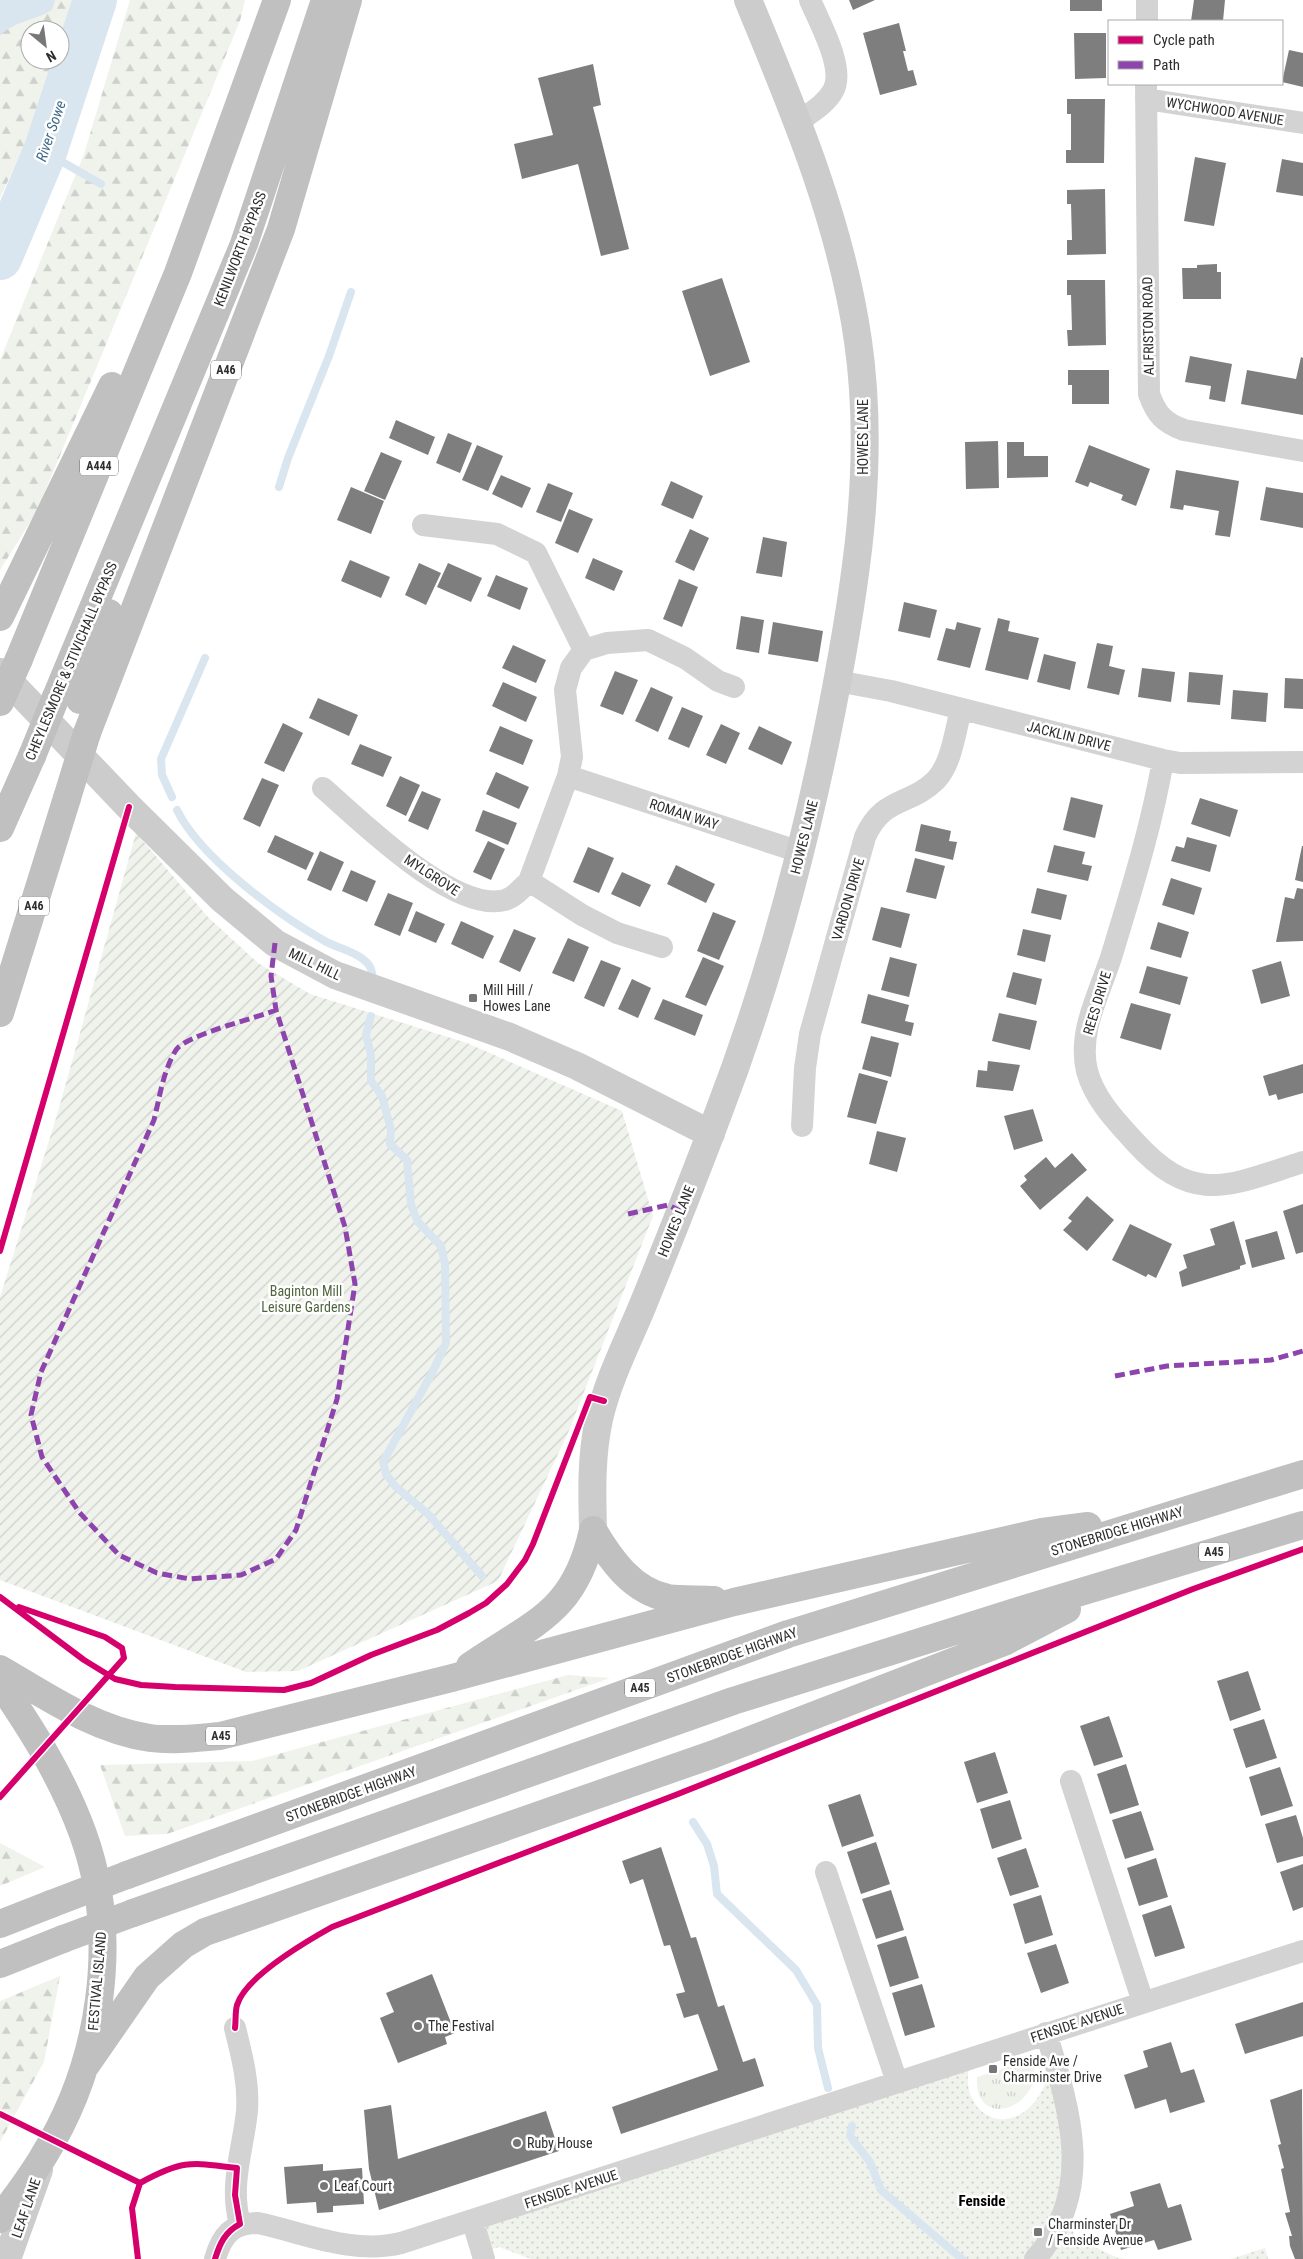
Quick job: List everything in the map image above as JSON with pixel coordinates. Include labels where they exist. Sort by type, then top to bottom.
[{"type":"highway","points":[[0,617],[99,415],[136,333],[178,273],[277,0]]},
{"type":"highway","name":"KENILWORTH BYPASS","points":[[142,493],[244,244],[325,0]]},
{"type":"highway","name":"A46","points":[[80,728],[281,229],[348,0]]},
{"type":"highway","name":"A444","points":[[0,702],[10,665],[178,273]]},
{"type":"highway","name":"CHEYLESMORE & STIVICHALL BYPASS","points":[[0,828],[142,493]]},
{"type":"highway","name":"A46","points":[[0,969],[80,728],[142,493]]},
{"type":"highway","name":"A46","points":[[0,1013],[60,790]]},
{"type":"highway","name":"STONEBRIDGE HIGHWAY","points":[[0,1924],[127,1875],[788,1634],[1159,1517],[1303,1474]]},
{"type":"highway","name":"A45","points":[[0,1669],[82,1716],[107,1727],[151,1738],[184,1740],[220,1736],[452,1678],[734,1602],[1042,1532],[1159,1517]]},
{"type":"highway","name":"A45","points":[[0,1964],[133,1913],[733,1701],[1021,1610],[1303,1525]]},
{"type":"highway","points":[[593,1530],[608,1555],[628,1577],[646,1590],[668,1598],[734,1602]]},
{"type":"highway","points":[[452,1678],[522,1633],[561,1603],[576,1581],[587,1558],[593,1530]]},
{"type":"highway","points":[[86,2065],[147,1977],[176,1950],[205,1932],[308,1894],[714,1754],[1004,1642],[1124,1580]]},
{"type":"highway","name":"FESTIVAL ISLAND","points":[[0,1683],[42,1747],[60,1779],[84,1836],[100,1898],[103,1926],[98,2005],[86,2065],[66,2114],[43,2157],[0,2220]]},
{"type":"main road","name":"HOWES LANE","points":[[593,1530],[592,1463],[604,1401],[711,1134],[742,1053],[766,981],[800,852],[837,681],[850,611],[860,528],[864,403],[858,340],[846,279],[830,216],[798,122],[748,0]]},
{"type":"main road","name":"MILL HILL","points":[[10,665],[149,827],[222,899],[275,944],[335,975],[510,1037],[560,1059],[711,1134]]},
{"type":"main road","name":"LEAF LANE","points":[[7,2259],[43,2157]]},
{"type":"street","points":[[798,122],[821,105],[833,91],[837,77],[835,63],[810,0]]},
{"type":"street","points":[[1147,0],[1147,20]]},
{"type":"street","name":"WYCHWOOD AVENUE","points":[[1146,91],[1303,123]]},
{"type":"street","name":"ALFRISTON ROAD","points":[[1146,91],[1149,394],[1154,407],[1160,417],[1170,425],[1184,430],[1303,451]]},
{"type":"street","points":[[423,525],[497,534],[536,553],[584,650]]},
{"type":"street","points":[[662,947],[616,933],[582,915],[529,881],[568,776],[572,757],[565,690],[570,668],[584,650],[607,642],[648,640],[685,658],[718,681],[734,687]]},
{"type":"street","name":"JACKLIN DRIVE","points":[[837,681],[891,691],[961,710],[1064,733],[1180,763],[1303,762]]},
{"type":"street","name":"VARDON DRIVE","points":[[802,1126],[805,1068],[810,1034],[865,837],[878,814],[937,779],[947,759],[961,710]]},
{"type":"street","name":"REES DRIVE","points":[[1163,760],[1153,812],[1112,953],[1087,1028],[1085,1057],[1091,1082],[1109,1113],[1154,1162],[1169,1174],[1187,1181],[1206,1186],[1226,1184],[1303,1162]]},
{"type":"street","name":"ROMAN WAY","points":[[568,776],[800,852]]},
{"type":"street","name":"MYLGROVE","points":[[323,788],[399,853],[430,876],[469,898],[490,901],[506,900],[517,894],[529,881]]},
{"type":"street","points":[[1071,1781],[1143,2002]]},
{"type":"street","points":[[826,1872],[896,2082]]},
{"type":"street","name":"FENSIDE AVENUE","points":[[240,2224],[258,2223],[334,2242],[376,2247],[401,2244],[473,2222],[838,2100],[1303,1951]]},
{"type":"street","points":[[216,2259],[222,2240],[227,2233],[240,2224],[235,2195],[247,2112],[247,2092],[244,2064],[235,2028]]},
{"type":"street","points":[[1035,2259],[1052,2237],[1062,2219],[1069,2198],[1073,2164],[1070,2119],[1046,2033]]},
{"type":"street","points":[[473,2222],[484,2259]]},
{"type":"green space","points":[[0,0],[73,0],[67,20],[20,20],[20,70],[51,70],[33,127],[0,198]]},
{"type":"green space","points":[[130,0],[245,0],[240,21],[37,511],[0,570],[0,360],[84,154]]},
{"type":"green space","name":"Baginton Mill Leisure Gardens","points":[[136,833],[208,917],[258,963],[310,994],[467,1043],[622,1111],[653,1216],[568,1433],[498,1581],[298,1671],[246,1672],[0,1580],[0,1297],[57,1115]]},
{"type":"green space","points":[[568,1675],[610,1678],[167,1834],[125,1836],[100,1765],[252,1761]]},
{"type":"green space","points":[[0,1843],[45,1867],[0,1886]]},
{"type":"green space","points":[[60,1976],[44,2062],[0,2142],[0,2001]]},
{"type":"green space","points":[[1023,2062],[1033,2067],[1036,2074],[1031,2088],[1023,2099],[1013,2106],[1002,2109],[992,2108],[984,2102],[978,2092],[977,2077]]},
{"type":"green space","points":[[1056,2063],[1066,2209],[1075,2238],[1118,2258],[1125,2259],[531,2259],[499,2247],[483,2252],[473,2222],[969,2069],[968,2082],[970,2093],[982,2112],[991,2117],[1001,2119],[1012,2118],[1024,2112],[1034,2102],[1043,2090]]},
{"type":"green space","points":[[1265,2248],[1268,2259],[1231,2259]]},
{"type":"shaded area","points":[[0,0],[55,0],[52,10],[29,20],[20,20],[20,23],[0,36]]},
{"type":"building","points":[[849,0],[875,0],[853,10]]},
{"type":"building","points":[[1070,0],[1102,0],[1102,11],[1070,11]]},
{"type":"building","points":[[1194,0],[1225,0],[1223,20],[1191,20]]},
{"type":"building","points":[[899,23],[906,51],[903,51],[908,71],[913,70],[917,85],[880,95],[863,33]]},
{"type":"building","points":[[1074,33],[1106,33],[1106,78],[1075,79]]},
{"type":"building","points":[[1289,50],[1303,53],[1303,87],[1283,82]]},
{"type":"building","points":[[593,64],[601,105],[593,107],[629,249],[601,256],[578,164],[522,179],[514,144],[553,135],[538,78]]},
{"type":"building","points":[[1067,99],[1105,99],[1104,163],[1066,163],[1066,150],[1071,150],[1071,114],[1067,114]]},
{"type":"building","points":[[1195,157],[1226,163],[1214,226],[1184,221]]},
{"type":"building","points":[[1282,159],[1303,163],[1303,196],[1276,192]]},
{"type":"building","points":[[1105,189],[1106,254],[1067,255],[1067,240],[1072,240],[1071,204],[1067,204],[1067,190]]},
{"type":"building","points":[[1217,264],[1217,272],[1221,272],[1221,299],[1183,299],[1182,268],[1197,268],[1197,265]]},
{"type":"building","points":[[722,278],[750,362],[710,376],[682,291]]},
{"type":"building","points":[[1067,280],[1105,280],[1106,345],[1068,346],[1067,330],[1072,330],[1071,295],[1067,295]]},
{"type":"building","points":[[1190,356],[1232,364],[1225,402],[1209,399],[1211,386],[1185,382]]},
{"type":"building","points":[[1301,357],[1303,358],[1303,415],[1241,404],[1247,370],[1296,379]]},
{"type":"building","points":[[1068,370],[1109,370],[1109,404],[1072,404],[1072,385],[1068,385]]},
{"type":"building","points":[[396,420],[435,437],[428,455],[389,438]]},
{"type":"building","points":[[448,433],[472,443],[460,473],[436,463]]},
{"type":"building","points":[[998,441],[999,488],[966,489],[965,442]]},
{"type":"building","points":[[1007,442],[1024,442],[1024,456],[1048,456],[1048,477],[1007,478]]},
{"type":"building","points":[[477,445],[503,456],[488,491],[462,480]]},
{"type":"building","points":[[1089,445],[1150,469],[1136,506],[1121,500],[1123,495],[1090,482],[1088,487],[1075,482]]},
{"type":"building","points":[[381,452],[402,461],[385,500],[364,491]]},
{"type":"building","points":[[1176,470],[1239,481],[1230,537],[1215,535],[1219,511],[1184,505],[1183,510],[1170,508]]},
{"type":"building","points":[[501,475],[531,488],[522,508],[492,494]]},
{"type":"building","points":[[671,481],[703,496],[693,519],[661,505]]},
{"type":"building","points":[[548,483],[573,493],[561,522],[536,512]]},
{"type":"building","points":[[351,487],[384,501],[371,534],[337,520]]},
{"type":"building","points":[[1266,487],[1303,493],[1303,528],[1260,520]]},
{"type":"building","points":[[569,509],[593,519],[578,553],[555,543]]},
{"type":"building","points":[[690,529],[709,538],[694,571],[675,562]]},
{"type":"building","points":[[763,537],[787,542],[782,577],[756,573]]},
{"type":"building","points":[[593,558],[623,571],[614,591],[585,578]]},
{"type":"building","points":[[350,560],[390,577],[381,598],[341,581]]},
{"type":"building","points":[[419,563],[441,573],[426,605],[405,595]]},
{"type":"building","points":[[448,563],[482,578],[471,602],[437,587]]},
{"type":"building","points":[[496,575],[528,588],[520,610],[487,596]]},
{"type":"building","points":[[679,579],[698,587],[682,627],[663,619]]},
{"type":"building","points":[[904,602],[937,610],[930,638],[898,631]]},
{"type":"building","points":[[741,616],[764,620],[759,653],[736,649]]},
{"type":"building","points":[[998,618],[1010,621],[1008,631],[1039,638],[1028,680],[985,670]]},
{"type":"building","points":[[773,622],[823,631],[818,662],[768,654]]},
{"type":"building","points":[[957,622],[981,628],[970,668],[937,660],[946,628],[955,630]]},
{"type":"building","points":[[1097,643],[1113,646],[1109,666],[1125,670],[1119,695],[1087,688]]},
{"type":"building","points":[[513,645],[546,660],[536,683],[502,668]]},
{"type":"building","points":[[1044,654],[1076,662],[1070,690],[1037,682]]},
{"type":"building","points":[[1142,668],[1175,672],[1171,702],[1138,697]]},
{"type":"building","points":[[615,671],[638,680],[623,715],[600,706]]},
{"type":"building","points":[[1189,672],[1223,675],[1220,705],[1187,702]]},
{"type":"building","points":[[1285,678],[1303,679],[1303,709],[1284,708]]},
{"type":"building","points":[[503,682],[537,697],[526,722],[492,706]]},
{"type":"building","points":[[651,687],[673,697],[658,732],[635,721]]},
{"type":"building","points":[[1233,690],[1268,693],[1266,722],[1231,719]]},
{"type":"building","points":[[318,698],[358,715],[349,736],[309,718]]},
{"type":"building","points":[[682,707],[703,716],[689,748],[668,739]]},
{"type":"building","points":[[283,723],[303,733],[284,772],[264,763]]},
{"type":"building","points":[[721,724],[740,733],[726,764],[706,755]]},
{"type":"building","points":[[500,726],[533,740],[523,765],[489,751]]},
{"type":"building","points":[[759,726],[792,742],[782,765],[748,749]]},
{"type":"building","points":[[360,744],[392,757],[383,777],[351,764]]},
{"type":"building","points":[[496,772],[529,787],[519,809],[486,794]]},
{"type":"building","points":[[400,776],[420,785],[406,816],[386,806]]},
{"type":"building","points":[[262,778],[279,785],[260,827],[243,819]]},
{"type":"building","points":[[422,791],[441,799],[428,830],[408,821]]},
{"type":"building","points":[[1071,797],[1103,805],[1095,838],[1063,830]]},
{"type":"building","points":[[1200,798],[1238,810],[1230,837],[1191,824]]},
{"type":"building","points":[[483,810],[517,823],[508,845],[475,831]]},
{"type":"building","points":[[921,824],[951,831],[949,841],[957,842],[953,860],[915,851]]},
{"type":"building","points":[[275,835],[314,853],[306,870],[267,852]]},
{"type":"building","points":[[1187,837],[1217,845],[1210,872],[1171,861],[1176,846],[1184,848]]},
{"type":"building","points":[[488,841],[505,849],[491,880],[473,872]]},
{"type":"building","points":[[1054,845],[1085,852],[1082,864],[1092,866],[1088,881],[1047,872]]},
{"type":"building","points":[[1303,846],[1303,882],[1295,880]]},
{"type":"building","points":[[588,847],[614,858],[599,893],[573,882]]},
{"type":"building","points":[[320,851],[344,862],[331,891],[307,880]]},
{"type":"building","points":[[915,858],[945,866],[936,899],[906,892]]},
{"type":"building","points":[[676,865],[715,884],[706,903],[667,884]]},
{"type":"building","points":[[351,870],[376,881],[367,902],[342,891]]},
{"type":"building","points":[[622,872],[651,885],[640,907],[611,894]]},
{"type":"building","points":[[1171,878],[1202,888],[1194,915],[1162,905]]},
{"type":"building","points":[[1037,888],[1067,895],[1061,920],[1031,913]]},
{"type":"building","points":[[1297,888],[1303,889],[1303,941],[1276,942],[1285,897],[1294,899]]},
{"type":"building","points":[[388,893],[413,903],[400,936],[374,925]]},
{"type":"building","points":[[881,907],[910,914],[901,948],[872,940]]},
{"type":"building","points":[[416,911],[445,924],[436,943],[408,931]]},
{"type":"building","points":[[713,912],[736,921],[719,960],[697,951]]},
{"type":"building","points":[[461,921],[494,936],[483,959],[451,944]]},
{"type":"building","points":[[1158,922],[1189,932],[1181,958],[1150,949]]},
{"type":"building","points":[[514,929],[536,938],[520,972],[499,962]]},
{"type":"building","points":[[1023,929],[1051,935],[1045,962],[1017,955]]},
{"type":"building","points":[[568,938],[589,947],[574,982],[552,973]]},
{"type":"building","points":[[703,957],[724,966],[706,1006],[685,997]]},
{"type":"building","points":[[890,957],[917,964],[909,997],[881,990]]},
{"type":"building","points":[[601,960],[621,968],[604,1007],[584,998]]},
{"type":"building","points":[[1281,961],[1290,996],[1261,1004],[1252,970]]},
{"type":"building","points":[[1147,966],[1188,977],[1180,1005],[1139,993]]},
{"type":"building","points":[[1013,972],[1042,979],[1036,1005],[1006,997]]},
{"type":"building","points":[[632,979],[651,988],[638,1018],[618,1009]]},
{"type":"building","points":[[868,994],[909,1005],[905,1021],[914,1023],[911,1036],[861,1023]]},
{"type":"building","points":[[663,999],[703,1015],[695,1036],[654,1019]]},
{"type":"building","points":[[1131,1003],[1171,1014],[1161,1050],[1120,1038]]},
{"type":"building","points":[[999,1013],[1037,1021],[1030,1050],[992,1041]]},
{"type":"building","points":[[871,1036],[899,1043],[891,1077],[862,1069]]},
{"type":"building","points":[[988,1061],[1020,1065],[1013,1091],[976,1087],[978,1070],[987,1071]]},
{"type":"building","points":[[1303,1064],[1303,1093],[1278,1100],[1276,1094],[1269,1096],[1263,1076]]},
{"type":"building","points":[[859,1073],[888,1081],[876,1124],[847,1117]]},
{"type":"building","points":[[1033,1109],[1043,1141],[1014,1150],[1004,1116]]},
{"type":"building","points":[[877,1131],[906,1138],[897,1172],[869,1164]]},
{"type":"building","points":[[1072,1153],[1087,1170],[1040,1210],[1020,1186],[1027,1180],[1024,1176],[1046,1157],[1055,1168]]},
{"type":"building","points":[[1087,1196],[1114,1220],[1087,1251],[1063,1230],[1072,1221],[1068,1218]]},
{"type":"building","points":[[1303,1204],[1303,1252],[1296,1254],[1283,1211]]},
{"type":"building","points":[[1234,1221],[1246,1264],[1240,1266],[1240,1269],[1182,1287],[1179,1272],[1187,1268],[1183,1255],[1215,1245],[1210,1229]]},
{"type":"building","points":[[1130,1224],[1172,1244],[1156,1278],[1148,1274],[1146,1277],[1112,1260]]},
{"type":"building","points":[[1277,1231],[1285,1259],[1252,1268],[1245,1240]]},
{"type":"building","points":[[1248,1671],[1261,1710],[1230,1721],[1217,1681]]},
{"type":"building","points":[[1109,1716],[1123,1757],[1094,1766],[1080,1726]]},
{"type":"building","points":[[1264,1719],[1277,1758],[1246,1768],[1233,1729]]},
{"type":"building","points":[[995,1752],[1008,1793],[977,1803],[964,1762]]},
{"type":"building","points":[[1126,1764],[1139,1805],[1110,1814],[1097,1774]]},
{"type":"building","points":[[1280,1767],[1293,1806],[1261,1816],[1249,1777]]},
{"type":"building","points":[[860,1794],[874,1836],[842,1847],[828,1805]]},
{"type":"building","points":[[1010,1800],[1022,1839],[992,1849],[980,1809]]},
{"type":"building","points":[[1141,1811],[1154,1850],[1125,1859],[1112,1820]]},
{"type":"building","points":[[1296,1815],[1303,1838],[1303,1856],[1277,1863],[1265,1824]]},
{"type":"building","points":[[876,1842],[890,1884],[861,1894],[847,1852]]},
{"type":"building","points":[[661,1847],[691,1938],[696,1937],[718,2007],[724,2005],[743,2062],[755,2058],[764,2086],[621,2134],[612,2107],[718,2070],[698,2014],[684,2018],[676,1994],[685,1992],[670,1945],[664,1946],[643,1879],[630,1884],[622,1861]]},
{"type":"building","points":[[1026,1848],[1039,1887],[1010,1896],[997,1858]]},
{"type":"building","points":[[1156,1858],[1168,1897],[1139,1906],[1127,1868]]},
{"type":"building","points":[[1303,1864],[1303,1907],[1293,1911],[1280,1872]]},
{"type":"building","points":[[891,1890],[904,1930],[876,1939],[862,1899]]},
{"type":"building","points":[[1041,1895],[1053,1935],[1025,1944],[1013,1904]]},
{"type":"building","points":[[1171,1905],[1185,1948],[1155,1957],[1142,1915]]},
{"type":"building","points":[[906,1936],[919,1978],[890,1987],[877,1945]]},
{"type":"building","points":[[1056,1944],[1069,1983],[1041,1993],[1027,1953]]},
{"type":"building","name":"The Festival","points":[[432,1974],[455,2033],[445,2037],[447,2044],[398,2063],[380,2018],[394,2012],[386,1993]]},
{"type":"building","points":[[922,1984],[935,2027],[905,2036],[892,1993]]},
{"type":"building","points":[[1303,2002],[1303,2036],[1245,2054],[1235,2024]]},
{"type":"building","points":[[1171,2042],[1181,2073],[1194,2069],[1205,2102],[1170,2113],[1166,2099],[1135,2109],[1124,2075],[1148,2067],[1143,2051]]},
{"type":"building","points":[[1302,2089],[1303,2259],[1295,2259],[1290,2246],[1289,2236],[1292,2236],[1285,2213],[1290,2212],[1281,2169],[1284,2168],[1278,2145],[1281,2144],[1270,2100]]},
{"type":"building","points":[[391,2105],[398,2159],[546,2111],[559,2151],[379,2210],[369,2169],[364,2110]]},
{"type":"building","name":"Leaf Court","points":[[323,2164],[323,2171],[362,2168],[364,2204],[333,2206],[333,2212],[317,2213],[316,2202],[287,2204],[284,2167]]},
{"type":"building","points":[[1160,2183],[1168,2208],[1181,2204],[1192,2240],[1158,2250],[1154,2240],[1121,2250],[1110,2214],[1134,2206],[1130,2192]]},
{"type":"waterway","name":"River Sowe","points":[[0,258],[46,149],[95,0]]},
{"type":"waterway","points":[[46,149],[59,160],[101,184]]},
{"type":"waterway","points":[[279,487],[288,458],[329,356],[351,292]]},
{"type":"waterway","points":[[172,797],[162,775],[161,759],[205,658]]},
{"type":"waterway","points":[[177,810],[188,828],[203,846],[241,883],[304,929],[364,960],[371,968],[373,979]]},
{"type":"waterway","points":[[371,1016],[366,1035],[371,1055],[371,1081],[382,1096],[391,1130],[390,1144],[407,1160],[411,1205],[418,1222],[441,1246],[445,1264],[446,1343],[432,1373],[383,1462],[386,1474],[396,1487],[428,1514],[482,1576]]},
{"type":"waterway","points":[[693,1822],[707,1844],[714,1866],[717,1894],[796,1970],[817,2005],[818,2048],[828,2088]]},
{"type":"waterway","points":[[852,2126],[850,2136],[870,2162],[881,2190],[962,2259]]},
{"type":"marked path","points":[[275,943],[271,976],[276,1010],[345,1227],[355,1284],[337,1399],[296,1530],[276,1559],[241,1575],[190,1579],[157,1573],[119,1555],[79,1512],[42,1457],[31,1415],[41,1372],[154,1120],[165,1075],[176,1050],[182,1044],[207,1033],[276,1010]]},
{"type":"marked path","points":[[628,1214],[668,1205],[680,1211]]},
{"type":"marked path","points":[[1115,1376],[1167,1366],[1271,1360],[1303,1351]]},
{"type":"cycle path","points":[[0,1251],[129,807]]},
{"type":"cycle path","points":[[0,1597],[84,1660],[115,1679],[141,1685],[284,1690],[311,1683],[371,1655],[437,1630],[486,1603],[507,1584],[525,1560],[533,1544],[590,1397],[604,1401]]},
{"type":"cycle path","points":[[235,2028],[237,2005],[252,1983],[278,1960],[332,1927],[678,1794],[1193,1589],[1303,1549]]},
{"type":"cycle path","points":[[0,1797],[124,1658],[122,1648],[105,1637],[19,1607]]},
{"type":"cycle path","points":[[0,2114],[140,2183]]},
{"type":"cycle path","points":[[138,2259],[132,2208],[140,2183],[166,2170],[197,2164],[237,2168],[235,2195],[240,2224],[224,2238],[215,2259]]},
{"type":"place","name":"Mill Hill / Howes Lane","points":[[473,998]]},
{"type":"place","name":"The Festival","points":[[418,2026]]},
{"type":"place","name":"Fenside Ave / Charminster Drive","points":[[993,2069]]},
{"type":"place","name":"Ruby House","points":[[517,2143]]},
{"type":"place","name":"Leaf Court","points":[[324,2186]]},
{"type":"place","name":"Charminster Dr / Fenside Avenue","points":[[1038,2232]]},
{"type":"district","name":"Fenside","points":[[982,2201]]}]
